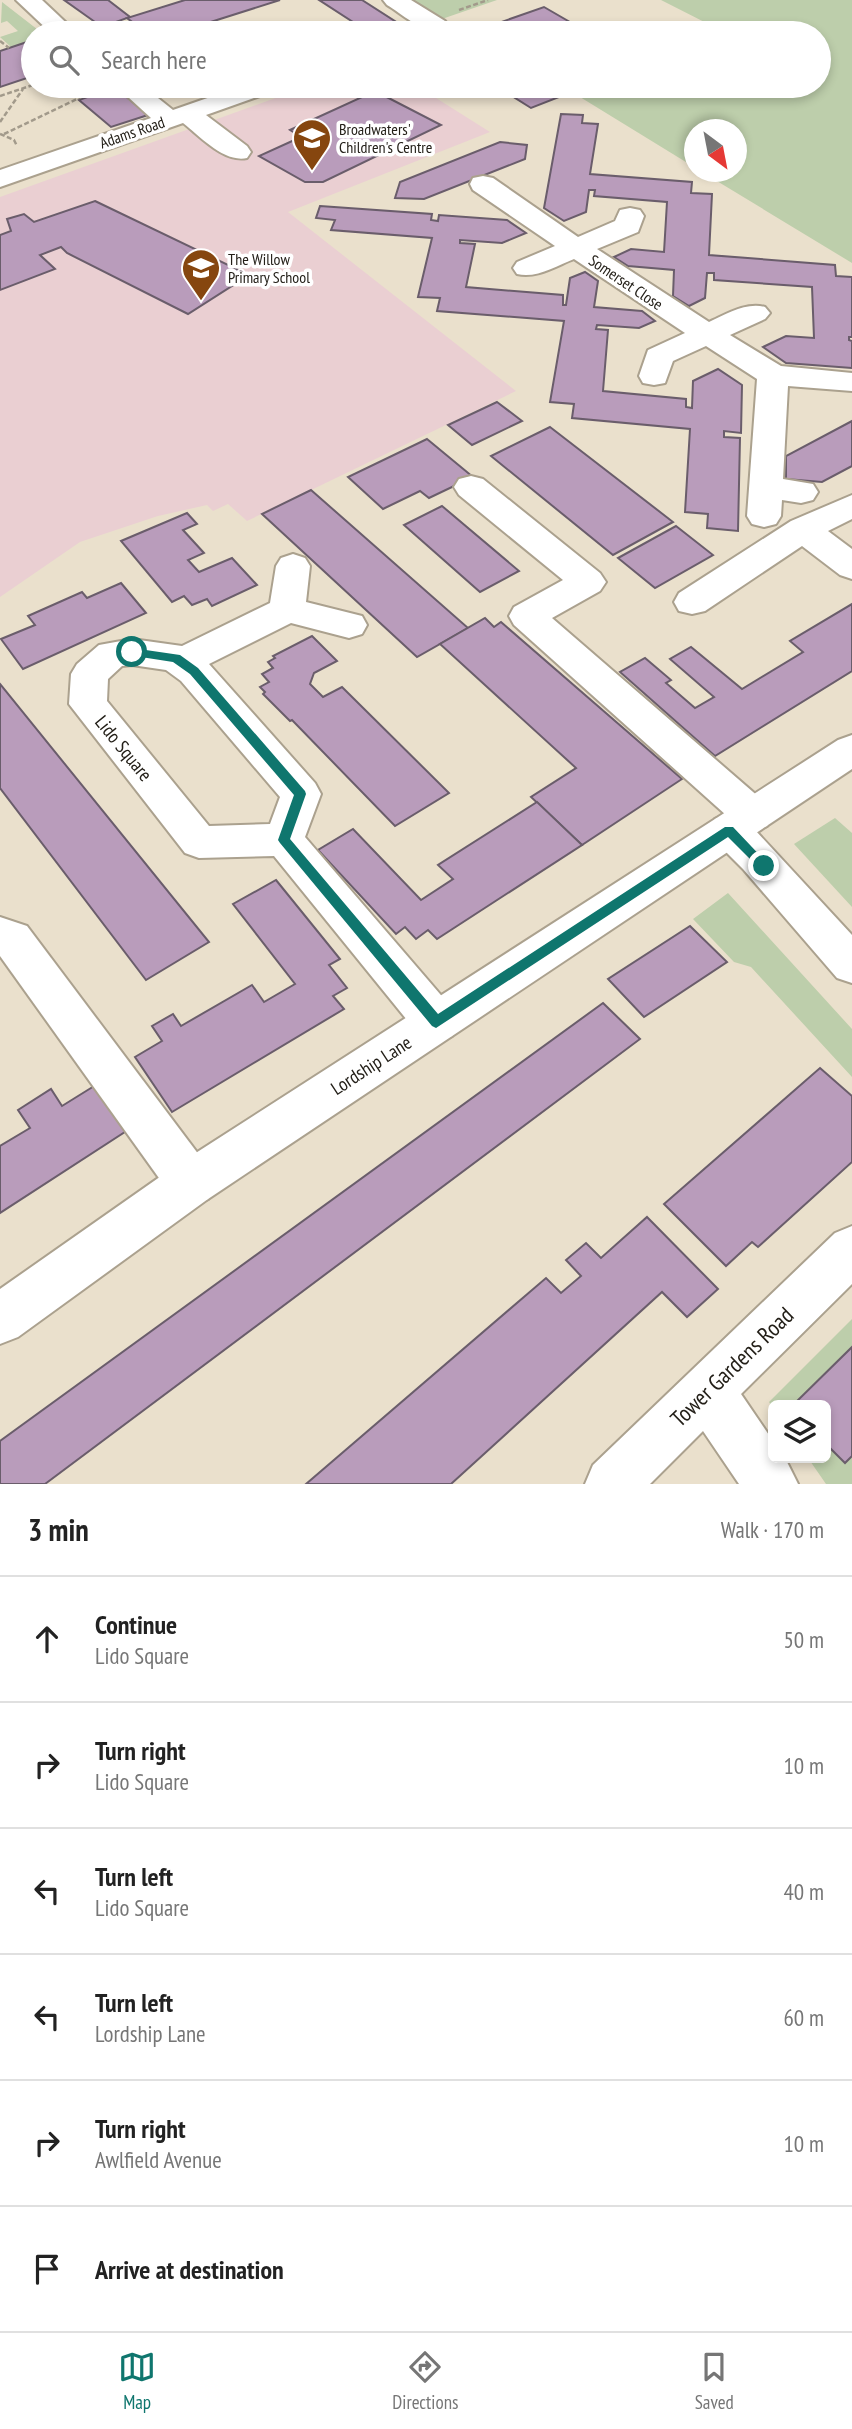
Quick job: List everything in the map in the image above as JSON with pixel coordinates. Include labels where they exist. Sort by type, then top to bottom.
[{"type":"street","points":[[28,0],[52,21]]},
{"type":"street","points":[[395,0],[417,21]]},
{"type":"street","points":[[148,98],[238,152]]},
{"type":"street","name":"Adams Road","points":[[0,178],[230,98]]},
{"type":"street","name":"Somerset Close","points":[[483,184],[706,334],[773,375],[852,382]]},
{"type":"street","points":[[527,268],[628,226],[630,216]]},
{"type":"street","points":[[654,376],[659,356],[755,313]]},
{"type":"street","points":[[773,375],[765,502],[801,492]]},
{"type":"street","points":[[471,487],[587,582],[527,616],[741,823],[757,857],[852,965]]},
{"type":"street","points":[[692,602],[803,529],[852,506]]},
{"type":"street","points":[[803,529],[852,567]]},
{"type":"street","points":[[287,610],[293,566]]},
{"type":"street","points":[[349,625],[287,610],[182,662],[194,671],[301,794],[284,840],[436,1022]]},
{"type":"street","name":"Lido Square","points":[[182,662],[176,658],[132,652],[112,654],[90,674],[88,704],[199,842],[284,840]]},
{"type":"street","name":"Lordship Lane","points":[[0,1319],[191,1183],[852,750]]},
{"type":"street","points":[[0,935],[12,939],[191,1183]]},
{"type":"street","name":"Tower Gardens Road","points":[[612,1484],[852,1250]]},
{"type":"street","points":[[707,1391],[771,1484]]},
{"type":"path","points":[[0,41],[9,48]]},
{"type":"path","points":[[0,96],[21,90]]},
{"type":"path","points":[[0,122],[21,92]]},
{"type":"path","points":[[4,134],[79,98]]},
{"type":"shaded area","name":"The Willow Primary School","points":[[276,98],[436,98],[490,132],[288,212],[516,391],[247,521],[228,504],[213,511],[207,505],[158,516],[80,542],[0,597],[0,197]]},
{"type":"green space","points":[[405,0],[497,0],[439,20]]},
{"type":"green space","points":[[661,0],[852,0],[852,263],[718,182],[747,182],[747,119],[684,119],[684,161],[582,98],[831,98],[831,21],[702,21]]},
{"type":"green space","points":[[2,2],[27,21],[21,21],[21,44],[11,47],[0,37],[18,31],[7,21],[1,23]]},
{"type":"green space","points":[[835,818],[852,833],[852,907],[794,844]]},
{"type":"green space","points":[[728,893],[852,1029],[852,1077],[751,967],[734,962],[693,919]]},
{"type":"green space","points":[[852,1319],[852,1347],[798,1400],[771,1400]]},
{"type":"green space","points":[[831,1449],[845,1463],[852,1456],[852,1484],[826,1484],[811,1463],[831,1463]]},
{"type":"building","points":[[64,0],[108,0],[130,17],[119,21],[94,21]]},
{"type":"building","points":[[185,0],[280,0],[214,21],[131,21],[127,18]]},
{"type":"building","points":[[319,0],[362,0],[395,21],[351,21]]},
{"type":"building","points":[[544,7],[568,21],[504,21]]},
{"type":"building","points":[[21,44],[21,80],[0,87],[0,51]]},
{"type":"building","points":[[128,98],[148,115],[111,127],[79,100]]},
{"type":"building","points":[[360,98],[389,98],[441,125],[323,182],[305,182],[259,156],[301,137],[290,130]]},
{"type":"building","points":[[515,98],[556,98],[531,108]]},
{"type":"building","points":[[561,114],[583,115],[582,123],[598,124],[590,174],[692,182],[691,193],[712,194],[709,255],[835,265],[836,276],[852,277],[852,337],[849,337],[849,340],[852,341],[852,368],[786,363],[763,347],[786,336],[814,338],[812,287],[714,280],[714,273],[707,273],[705,298],[689,306],[673,296],[674,270],[628,266],[614,257],[631,249],[664,252],[667,202],[594,196],[595,190],[589,190],[586,212],[564,221],[544,208]]},
{"type":"building","points":[[500,142],[527,145],[525,159],[424,199],[395,198],[400,182]]},
{"type":"building","points":[[95,201],[249,275],[188,314],[67,253],[61,247],[40,255],[55,269],[0,290],[0,235],[11,231],[7,219],[24,214],[34,222]]},
{"type":"building","points":[[320,206],[432,214],[431,220],[438,221],[439,215],[507,220],[526,233],[502,243],[460,240],[460,243],[475,244],[466,287],[563,295],[563,305],[566,305],[570,278],[585,272],[598,281],[594,307],[642,311],[655,321],[639,328],[597,325],[596,329],[608,330],[603,391],[686,399],[686,407],[692,408],[693,381],[718,369],[742,385],[741,433],[724,431],[724,437],[740,438],[738,531],[707,528],[708,514],[685,512],[690,429],[572,418],[574,404],[550,402],[564,321],[437,311],[440,298],[418,297],[432,238],[331,230],[335,220],[316,218]]},
{"type":"building","points":[[497,402],[522,421],[472,445],[448,425]]},
{"type":"building","points":[[852,421],[852,466],[822,482],[786,479],[786,456]]},
{"type":"building","points":[[550,427],[673,522],[613,555],[491,456]]},
{"type":"building","points":[[427,439],[473,477],[429,498],[420,491],[383,509],[348,477]]},
{"type":"building","points":[[311,490],[468,628],[417,657],[262,514]]},
{"type":"building","points":[[442,506],[519,571],[480,592],[404,525]]},
{"type":"building","points":[[187,513],[197,524],[183,530],[204,553],[188,560],[199,572],[232,558],[257,585],[212,606],[207,599],[192,605],[184,596],[172,602],[121,541]]},
{"type":"building","points":[[676,526],[713,555],[655,588],[618,558]]},
{"type":"building","points":[[121,583],[146,613],[23,669],[1,639],[35,625],[28,616],[82,592],[87,598]]},
{"type":"building","points":[[852,604],[852,671],[715,756],[620,672],[645,658],[671,680],[666,683],[695,708],[714,697],[670,659],[691,647],[742,689],[803,652],[790,641]]},
{"type":"building","points":[[485,618],[494,627],[501,622],[682,779],[582,845],[531,797],[576,768],[440,644]]},
{"type":"building","points":[[312,636],[337,661],[314,673],[310,684],[323,697],[342,687],[449,793],[395,826],[292,720],[263,694],[265,692],[260,687],[269,682],[262,674],[273,668],[268,662],[275,658],[273,656]]},
{"type":"building","points":[[0,684],[209,942],[146,980],[0,788]]},
{"type":"building","points":[[537,802],[582,845],[437,939],[428,930],[416,939],[405,927],[396,934],[318,850],[353,829],[421,900],[453,879],[438,865]]},
{"type":"building","points":[[276,880],[340,959],[329,965],[347,988],[333,996],[344,1009],[172,1112],[135,1057],[162,1041],[152,1026],[173,1014],[181,1026],[252,985],[264,1002],[295,984],[233,904]]},
{"type":"building","points":[[690,926],[727,962],[644,1017],[608,979]]},
{"type":"building","points":[[603,1003],[640,1039],[45,1484],[0,1484],[0,1441]]},
{"type":"building","points":[[820,1068],[852,1096],[852,1162],[758,1247],[752,1242],[726,1266],[664,1204]]},
{"type":"building","points":[[99,1083],[131,1128],[0,1213],[0,1146],[30,1128],[18,1110],[51,1089],[62,1106]]},
{"type":"building","points":[[647,1217],[718,1289],[687,1317],[662,1292],[451,1484],[306,1484],[546,1278],[561,1293],[581,1276],[566,1260],[586,1243],[601,1258]]},
{"type":"building","points":[[852,1347],[852,1456],[845,1463],[831,1449],[831,1400],[798,1400]]},
{"type":"place","name":"Broadwaters' Children's Centre","points":[[312,172]]},
{"type":"place","name":"The Willow Primary School","points":[[201,302]]},
{"type":"route","points":[[132,652],[176,658],[194,671],[301,794],[284,840],[436,1022],[729,830],[764,866]]}]
